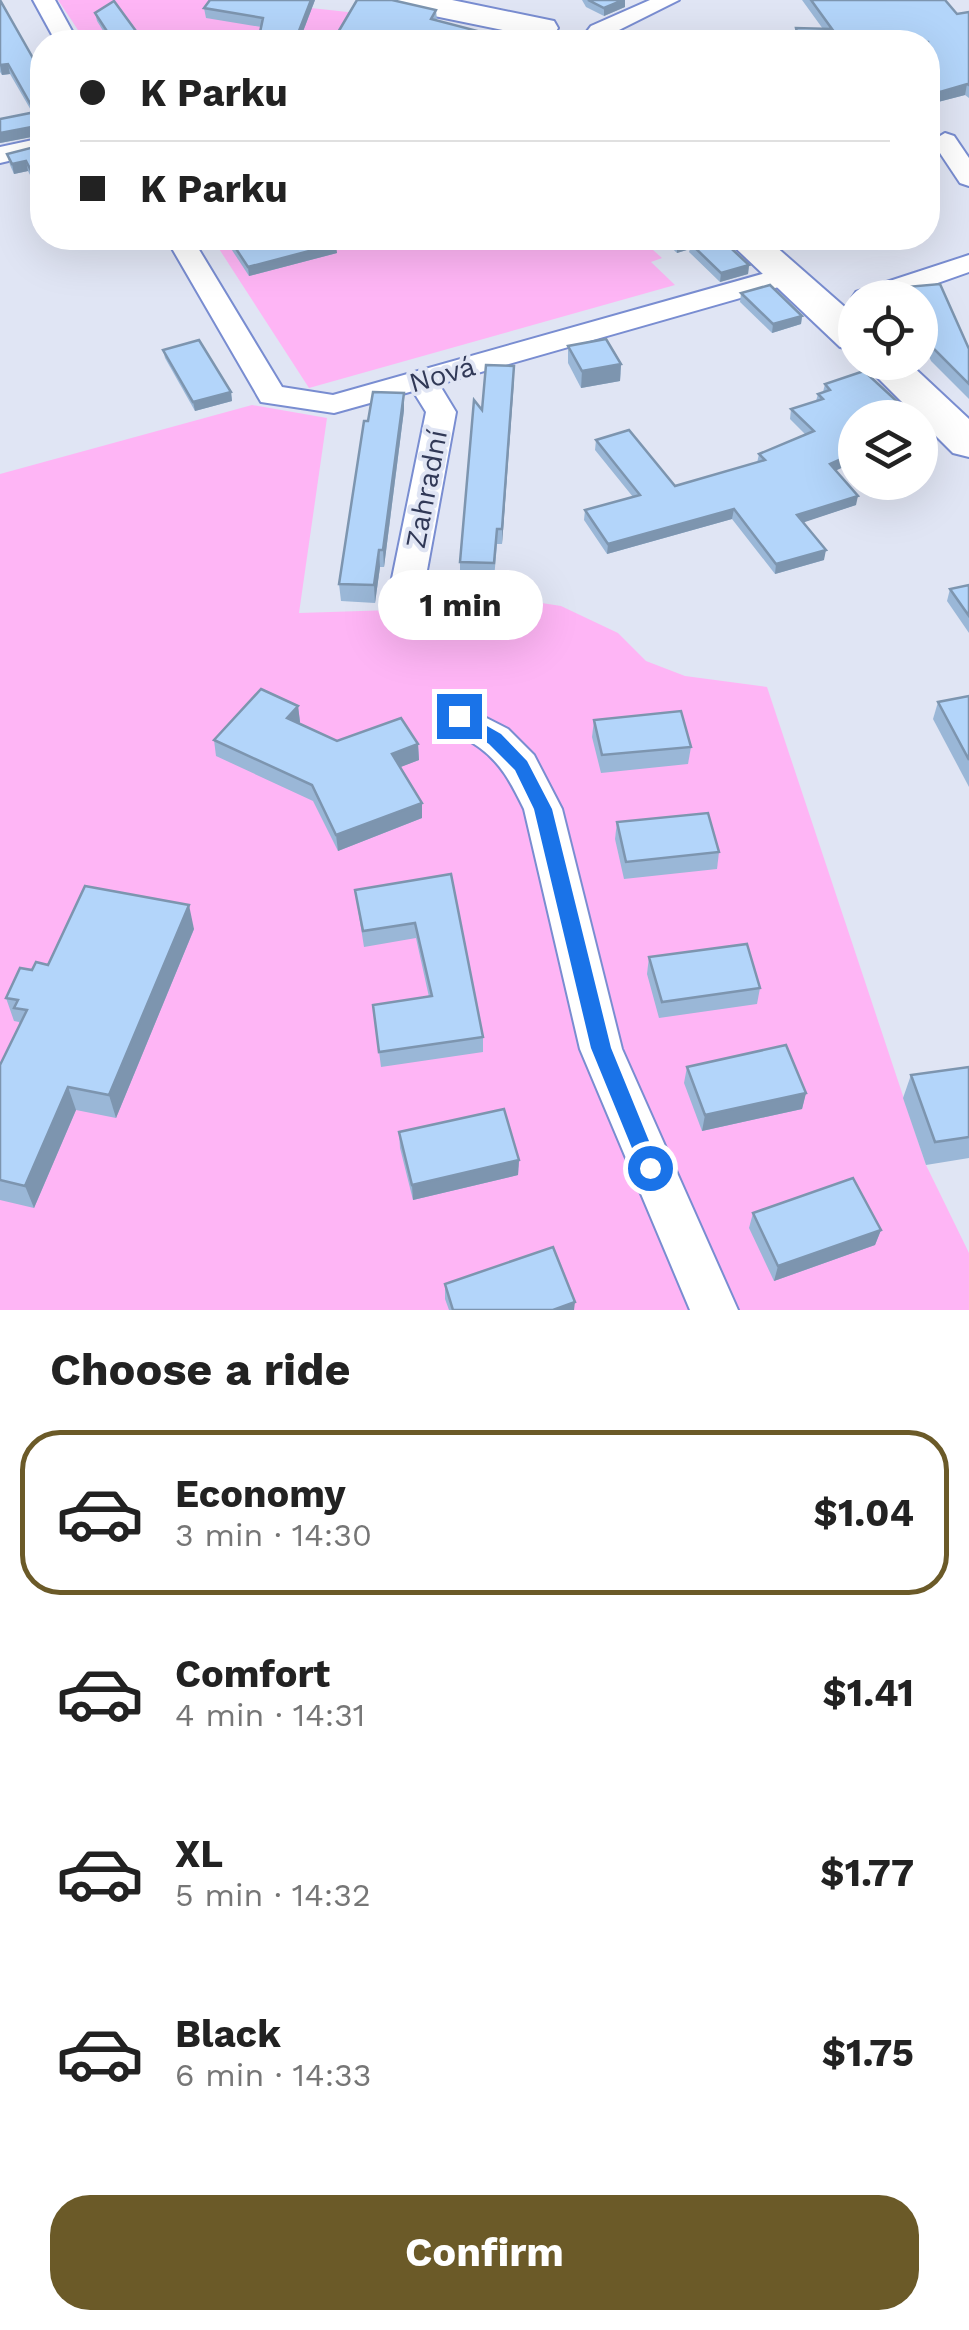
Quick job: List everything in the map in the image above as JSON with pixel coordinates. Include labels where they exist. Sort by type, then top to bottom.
[{"type":"street","points":[[44,0],[60,30]]},
{"type":"street","points":[[405,0],[543,24]]},
{"type":"street","points":[[600,30],[668,0]]},
{"type":"street","points":[[0,155],[30,149]]},
{"type":"street","name":"Nová","points":[[186,250],[272,395],[334,404],[786,276]]},
{"type":"street","points":[[757,250],[838,312]]},
{"type":"street","points":[[918,280],[969,262]]},
{"type":"street","name":"Zahradní","points":[[404,602],[441,412],[422,380]]},
{"type":"street","points":[[902,380],[969,443]]},
{"type":"street","points":[[459,716],[495,739],[521,765],[543,809],[601,1048],[714,1310]]},
{"type":"shaded area","points":[[58,0],[295,0],[311,8],[412,19],[460,30],[78,30]]},
{"type":"shaded area","points":[[220,250],[653,250],[662,258],[651,262],[675,285],[309,388]]},
{"type":"shaded area","points":[[252,405],[327,418],[299,613],[393,610],[447,595],[503,597],[561,606],[618,633],[646,661],[685,676],[767,687],[926,1165],[969,1253],[969,1310],[0,1310],[0,474]]},
{"type":"building","points":[[0,0],[30,53],[30,103],[8,64],[0,65]]},
{"type":"building","points":[[210,0],[311,0],[299,30],[260,30],[263,18],[204,8]]},
{"type":"building","points":[[357,0],[392,0],[436,10],[431,19],[473,30],[339,30]]},
{"type":"building","points":[[588,0],[623,0],[604,8]]},
{"type":"building","points":[[811,0],[945,0],[957,14],[969,12],[969,85],[940,92],[940,30],[796,30],[796,28],[832,29]]},
{"type":"building","points":[[114,1],[135,30],[106,30],[95,13]]},
{"type":"building","points":[[30,113],[30,127],[0,133],[0,119]]},
{"type":"building","points":[[30,148],[30,169],[26,161],[12,164],[7,154]]},
{"type":"building","points":[[237,250],[313,250],[248,267]]},
{"type":"building","points":[[697,250],[733,250],[749,265],[721,273]]},
{"type":"building","points":[[938,284],[969,349],[969,384],[938,353]]},
{"type":"building","points":[[770,285],[802,316],[773,324],[741,293]]},
{"type":"building","points":[[606,339],[621,364],[582,371],[568,346]]},
{"type":"building","points":[[199,340],[231,392],[193,402],[163,350]]},
{"type":"building","points":[[486,365],[514,366],[502,529],[497,529],[494,563],[460,562],[474,400],[482,410]]},
{"type":"building","points":[[838,380],[874,380],[895,400],[838,400],[838,460],[830,464],[838,473],[838,500],[845,500],[797,515],[826,550],[776,564],[734,509],[608,544],[585,510],[640,495],[596,440],[629,430],[675,486],[765,460],[759,454],[814,431],[791,409],[823,399],[818,394],[830,390],[825,384]]},
{"type":"building","points":[[373,392],[404,393],[383,550],[379,550],[374,585],[339,584],[364,421],[368,421]]},
{"type":"building","points":[[969,585],[969,616],[950,589]]},
{"type":"building","points":[[261,689],[298,706],[287,718],[337,741],[401,718],[418,744],[392,754],[422,803],[336,835],[312,785],[214,740]]},
{"type":"building","points":[[969,696],[969,760],[938,702]]},
{"type":"building","points":[[681,711],[691,747],[602,755],[594,720]]},
{"type":"building","points":[[708,813],[719,852],[626,862],[617,822]]},
{"type":"building","points":[[451,874],[483,1037],[379,1052],[373,1005],[432,996],[415,923],[363,931],[355,890]]},
{"type":"building","points":[[85,886],[189,905],[109,1095],[68,1087],[25,1186],[0,1180],[0,1065],[27,1010],[14,1008],[18,1000],[6,998],[20,968],[32,970],[36,962],[48,965]]},
{"type":"building","points":[[747,944],[760,988],[662,1002],[649,957]]},
{"type":"building","points":[[786,1045],[806,1093],[705,1115],[687,1067]]},
{"type":"building","points":[[969,1067],[969,1137],[935,1142],[911,1075]]},
{"type":"building","points":[[504,1109],[519,1160],[412,1185],[399,1132]]},
{"type":"building","points":[[853,1178],[881,1230],[778,1266],[753,1213]]},
{"type":"building","points":[[553,1247],[575,1302],[553,1310],[453,1310],[445,1284]]},
{"type":"route","points":[[459,716],[495,739],[521,765],[543,809],[601,1048],[650,1168]]}]
